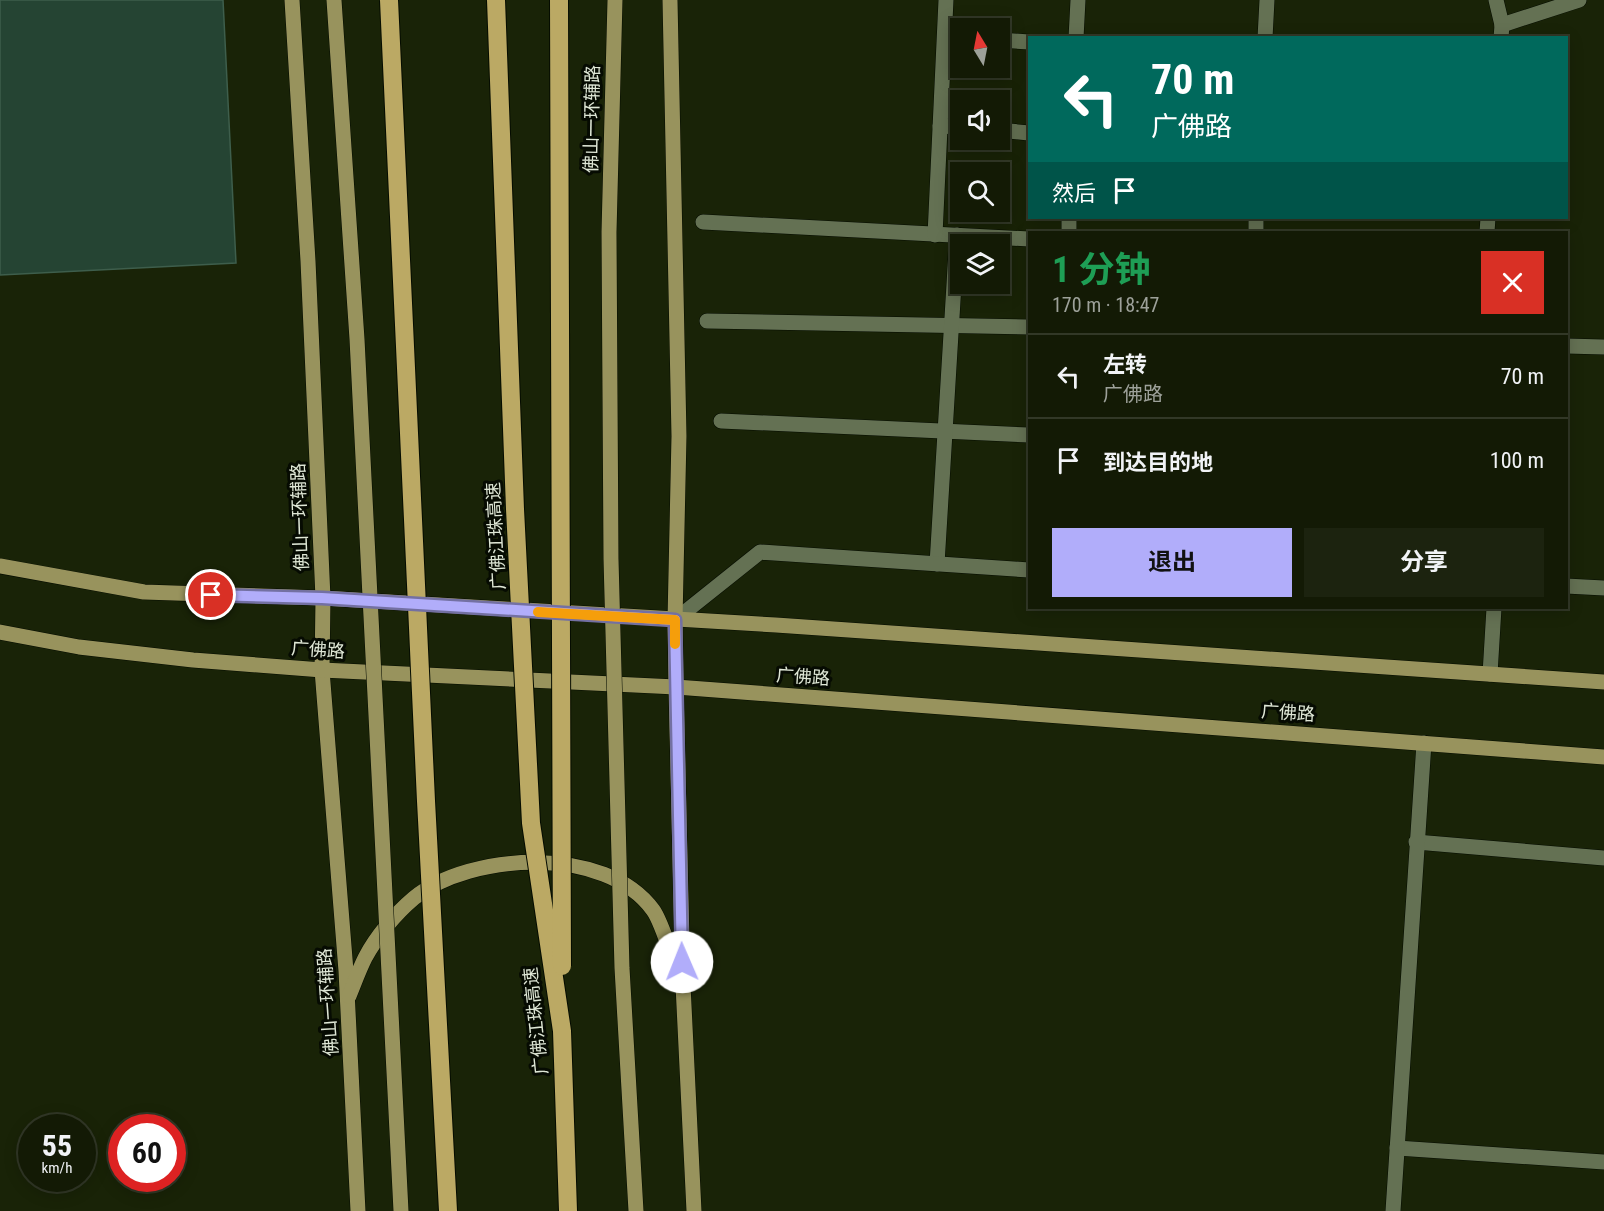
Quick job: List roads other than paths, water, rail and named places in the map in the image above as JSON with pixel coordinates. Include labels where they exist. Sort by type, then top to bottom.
[{"type":"highway","points":[[389,0],[426,801],[448,1211]]},
{"type":"highway","name":"广佛江珠高速","points":[[496,0],[515,509],[531,823],[562,1031],[568,1211]]},
{"type":"highway","points":[[559,0],[562,1031]]},
{"type":"main road","name":"佛山一环辅路","points":[[292,0],[308,261],[322,598],[322,670],[348,1000],[358,1211]]},
{"type":"main road","points":[[334,0],[357,339],[401,1211]]},
{"type":"main road","name":"佛山一环辅路","points":[[615,0],[609,232],[611,559],[622,968],[636,1211]]},
{"type":"main road","points":[[670,0],[679,436],[675,620],[676,687],[683,985],[694,1211]]},
{"type":"main road","points":[[0,566],[144,592],[322,598],[1604,682]]},
{"type":"main road","name":"广佛路","points":[[0,632],[79,647],[193,660],[322,670],[676,687],[1604,757]]},
{"type":"main road","points":[[348,1000],[365,957],[393,919],[415,898],[435,885],[469,871],[497,865],[531,863],[582,867],[606,874],[631,888],[654,911],[683,985]]},
{"type":"street","points":[[946,0],[950,24]]},
{"type":"street","points":[[1076,36],[1078,0]]},
{"type":"street","points":[[1265,36],[1267,0]]},
{"type":"street","points":[[1496,0],[1502,31],[1579,0]]},
{"type":"street","points":[[1010,41],[1028,42]]},
{"type":"street","points":[[935,235],[940,126],[950,51]]},
{"type":"street","points":[[940,126],[950,126]]},
{"type":"street","points":[[1010,131],[1028,133]]},
{"type":"street","points":[[704,222],[950,236]]},
{"type":"street","points":[[1010,237],[1028,238]]},
{"type":"street","points":[[937,564],[954,294]]},
{"type":"street","points":[[707,321],[1028,327]]},
{"type":"street","points":[[1568,346],[1604,347]]},
{"type":"street","points":[[720,421],[1028,435]]},
{"type":"street","points":[[675,620],[760,552],[1028,570]]},
{"type":"street","points":[[1568,586],[1604,588]]},
{"type":"street","points":[[1490,674],[1494,609]]},
{"type":"street","points":[[1393,1211],[1424,743]]},
{"type":"street","points":[[1416,842],[1604,858]]},
{"type":"street","points":[[1397,1148],[1604,1162]]}]
